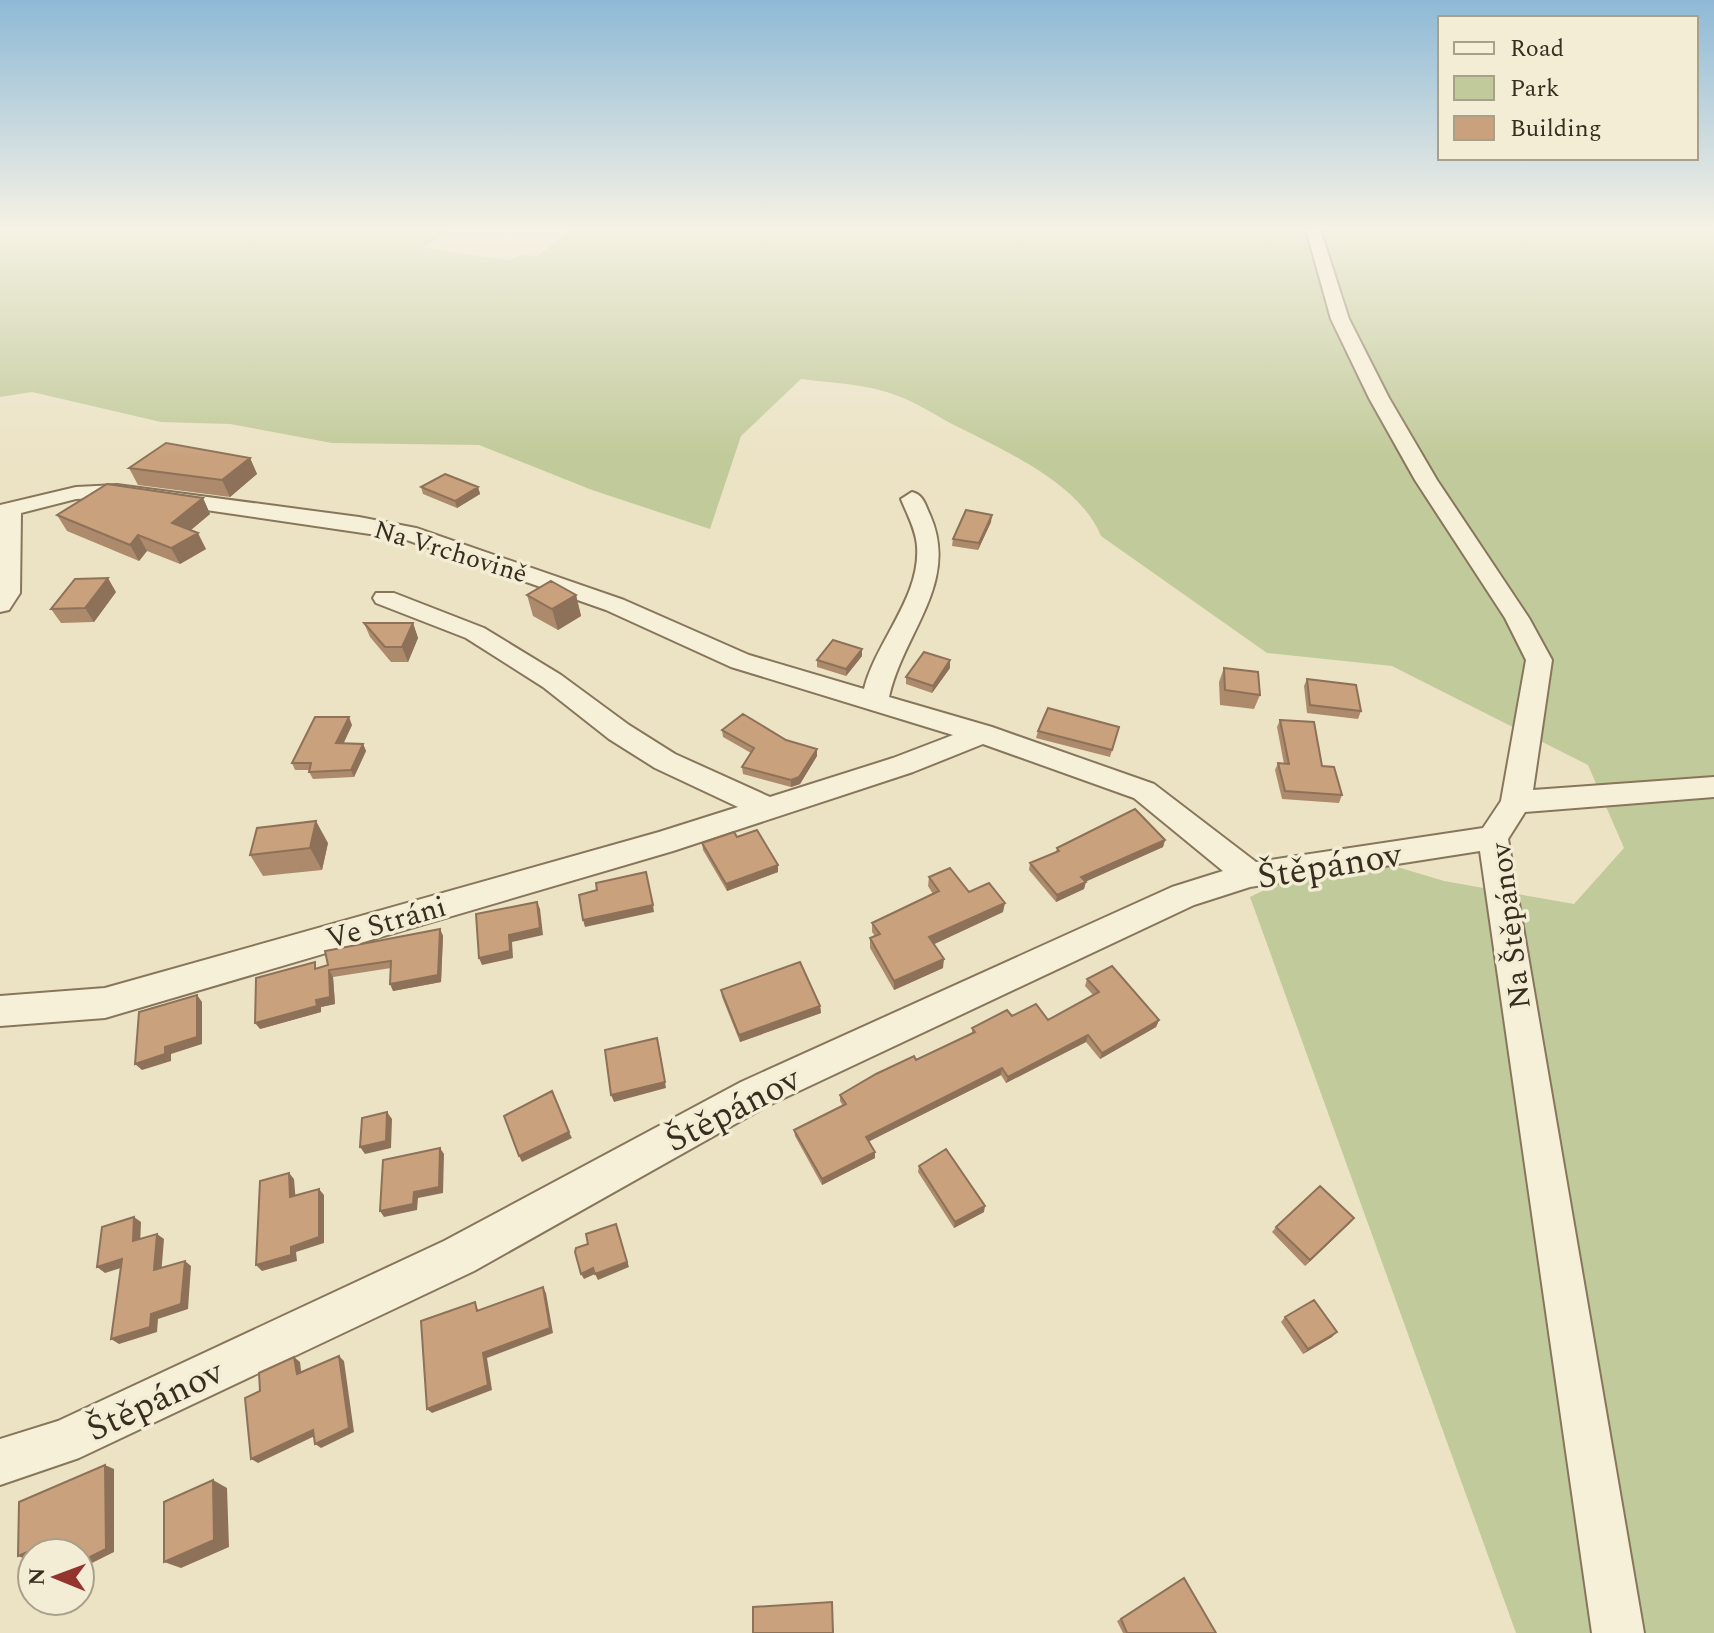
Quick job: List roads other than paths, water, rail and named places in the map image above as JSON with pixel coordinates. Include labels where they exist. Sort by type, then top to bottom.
[{"type":"street","name":"Na Štěpánov","points":[[1336,305],[1379,398],[1426,480],[1517,618],[1539,660],[1516,802],[1493,838],[1617,1633]]},
{"type":"street","name":"Na Vrchovině","points":[[0,605],[8,593],[5,511],[76,493],[117,491],[408,533],[615,605],[740,661],[982,734],[1144,791],[1250,875]]},
{"type":"street","points":[[874,702],[877,682],[925,577],[929,546],[912,499]]},
{"type":"street","points":[[385,598],[475,633],[552,681],[619,732],[665,761],[766,808]]},
{"type":"street","name":"Ve Stráni","points":[[0,1011],[105,1003],[662,843],[903,765],[982,734]]},
{"type":"street","points":[[1516,802],[1714,787]]},
{"type":"street","name":"Štěpánov","points":[[0,1462],[63,1442],[459,1256],[754,1094],[1183,896],[1250,875],[1493,838]]}]
